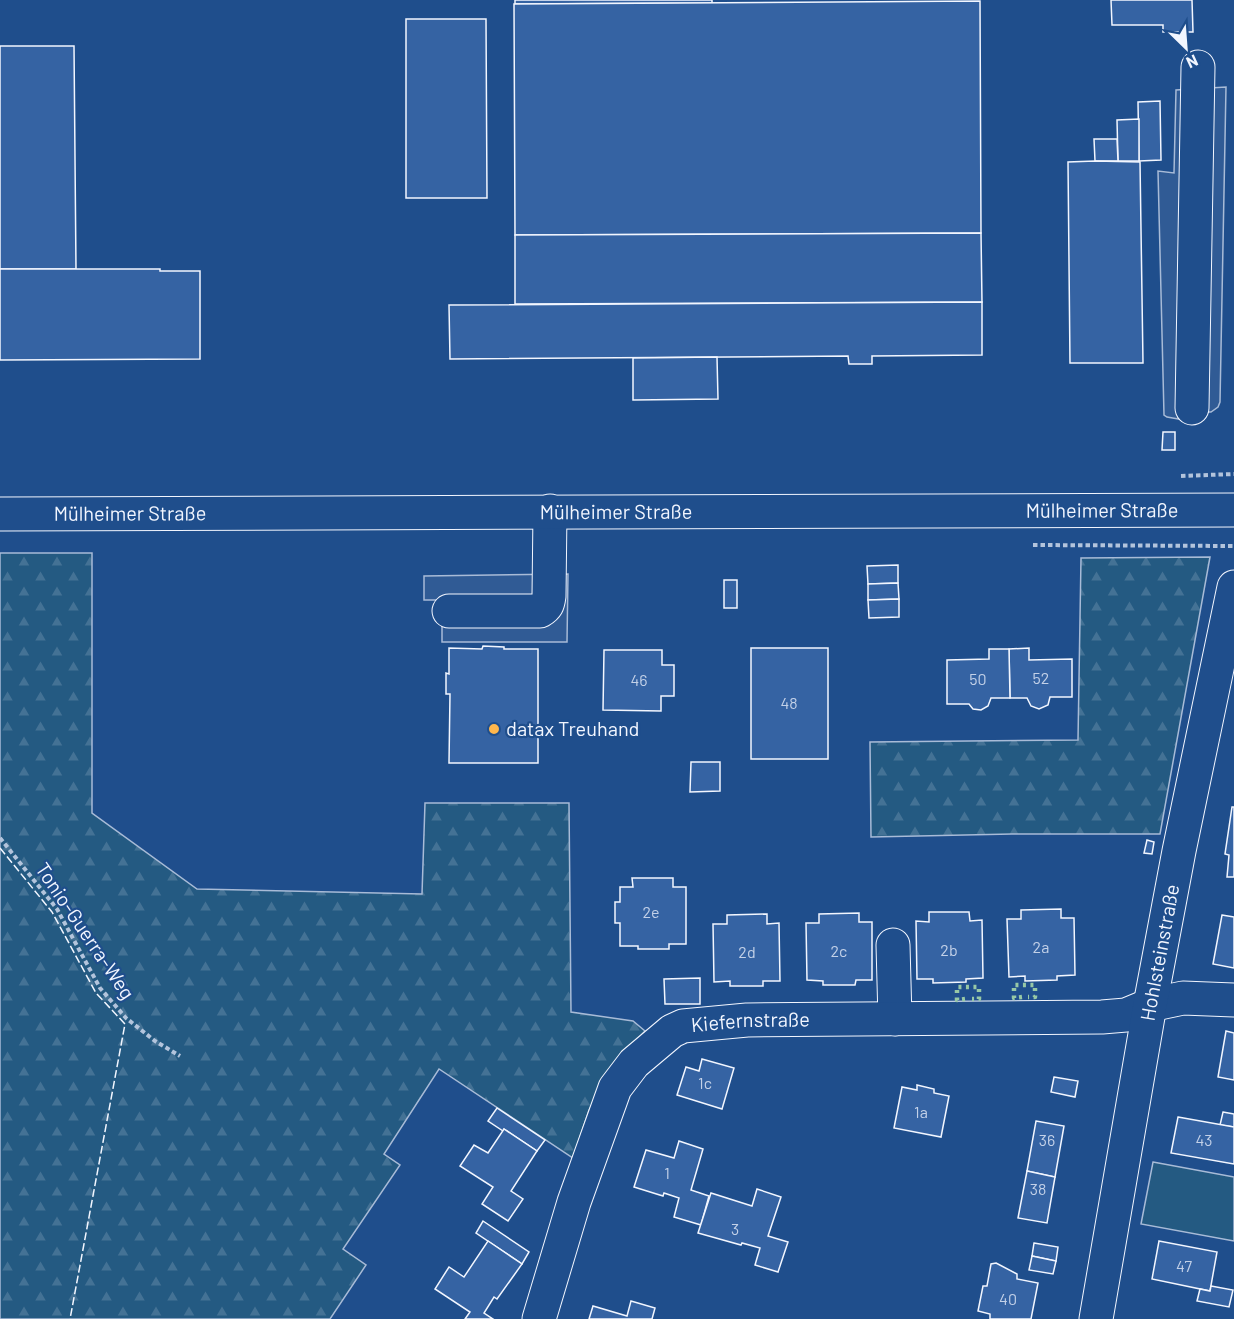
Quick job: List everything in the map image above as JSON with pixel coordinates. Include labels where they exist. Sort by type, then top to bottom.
[{"type":"street","points":[[1192,408],[1198,67]]},
{"type":"street","name":"Mülheimer Straße","points":[[0,514],[1234,510]]},
{"type":"street","points":[[449,611],[540,611],[544,608],[549,596],[550,511]]},
{"type":"street","name":"Hohlsteinstraße","points":[[1096,1319],[1179,850],[1234,587]]},
{"type":"street","points":[[893,945],[895,1019]]},
{"type":"street","name":"Kiefernstraße","points":[[539,1319],[574,1202],[615,1088],[634,1063],[664,1037],[683,1026],[724,1021],[1102,1017],[1126,1015],[1150,1005],[1183,998],[1234,1000]]},
{"type":"path","name":"Tonio-Guerra-Weg","points":[[0,838],[57,909],[100,988],[126,1018],[155,1041],[180,1056]]},
{"type":"green space","points":[[0,553],[92,553],[92,813],[197,889],[422,894],[425,803],[569,803],[571,1012],[633,1021],[645,1031],[610,1069],[589,1110],[573,1158],[439,1069],[384,1154],[400,1165],[343,1249],[366,1265],[330,1319],[0,1319]]},
{"type":"green space","points":[[1210,557],[1160,834],[871,837],[870,742],[1078,740],[1081,558]]},
{"type":"green space","points":[[1153,1162],[1234,1177],[1234,1241],[1141,1224]]},
{"type":"shaded area","points":[[1226,87],[1220,402],[1218,407],[1211,412],[1203,412],[1184,420],[1164,415],[1158,171],[1174,173],[1176,90]]},
{"type":"shaded area","points":[[568,574],[567,642],[442,642],[442,600],[424,600],[424,576]]},
{"type":"building","points":[[515,0],[712,0],[712,3],[515,4]]},
{"type":"building","points":[[1111,0],[1192,0],[1193,32],[1163,32],[1163,25],[1112,25]]},
{"type":"building","points":[[980,1],[981,233],[515,235],[514,4]]},
{"type":"building","points":[[406,19],[486,19],[487,198],[406,198]]},
{"type":"building","points":[[0,46],[74,46],[76,269],[0,269]]},
{"type":"building","points":[[1160,101],[1161,160],[1139,161],[1138,102]]},
{"type":"building","points":[[1139,119],[1139,161],[1118,161],[1117,120]]},
{"type":"building","points":[[1094,139],[1117,139],[1118,161],[1095,161]]},
{"type":"building","points":[[1068,162],[1140,162],[1143,363],[1070,363]]},
{"type":"building","points":[[981,233],[982,302],[515,304],[515,235]]},
{"type":"building","points":[[0,269],[200,271],[200,359],[0,360]]},
{"type":"building","points":[[982,302],[982,355],[872,356],[872,364],[849,364],[848,356],[450,359],[449,305]]},
{"type":"building","points":[[717,357],[718,399],[633,400],[633,358]]},
{"type":"building","points":[[1163,432],[1175,432],[1175,450],[1162,450]]},
{"type":"building","points":[[898,565],[898,583],[868,584],[867,566]]},
{"type":"building","points":[[724,580],[737,580],[737,608],[724,608]]},
{"type":"building","points":[[898,583],[899,599],[868,600],[868,584]]},
{"type":"building","points":[[899,599],[899,617],[869,618],[868,600]]},
{"type":"building","name":"datax Treuhand","points":[[483,646],[504,647],[504,649],[538,649],[538,763],[449,763],[450,694],[446,694],[446,673],[449,674],[449,648],[482,649]]},
{"type":"building","points":[[751,648],[828,648],[828,759],[751,759]]},
{"type":"building","points":[[1029,648],[1029,660],[1072,659],[1072,697],[1050,697],[1048,705],[1039,709],[1031,706],[1027,698],[1010,698],[1009,649]]},
{"type":"building","points":[[989,649],[1009,649],[1010,698],[991,698],[988,706],[981,710],[973,709],[969,704],[947,704],[947,660],[989,659]]},
{"type":"building","points":[[604,650],[662,650],[662,665],[674,665],[674,696],[661,696],[661,711],[603,710]]},
{"type":"building","points":[[691,762],[720,762],[720,791],[690,792]]},
{"type":"building","points":[[1232,807],[1234,807],[1234,877],[1227,877],[1229,855],[1225,854]]},
{"type":"building","points":[[1147,840],[1154,842],[1152,854],[1144,853]]},
{"type":"building","points":[[632,878],[673,878],[673,887],[686,887],[686,944],[669,944],[669,949],[638,949],[638,946],[620,946],[620,923],[615,923],[615,902],[620,902],[620,887],[633,887]]},
{"type":"building","points":[[1061,909],[1061,918],[1074,918],[1075,975],[1057,976],[1057,980],[1025,981],[1025,976],[1009,977],[1007,919],[1021,919],[1021,910]]},
{"type":"building","points":[[929,912],[969,912],[970,921],[982,920],[983,978],[966,979],[966,982],[933,983],[933,979],[917,979],[916,921],[929,922]]},
{"type":"building","points":[[859,913],[859,922],[872,922],[872,980],[856,980],[855,985],[823,985],[823,981],[807,980],[806,923],[819,923],[819,914]]},
{"type":"building","points":[[767,914],[767,924],[779,923],[780,981],[763,981],[763,986],[730,986],[730,981],[714,982],[713,924],[727,924],[727,915]]},
{"type":"building","points":[[1222,915],[1234,917],[1234,968],[1213,964]]},
{"type":"building","points":[[700,978],[700,1004],[665,1004],[664,979]]},
{"type":"building","points":[[1226,1031],[1234,1033],[1234,1080],[1218,1077]]},
{"type":"building","points":[[702,1059],[734,1068],[722,1109],[677,1095],[686,1067],[699,1071]]},
{"type":"building","points":[[1054,1077],[1078,1081],[1075,1097],[1051,1092]]},
{"type":"building","points":[[917,1085],[934,1089],[934,1093],[949,1096],[941,1137],[894,1128],[902,1087],[917,1090]]},
{"type":"building","points":[[497,1108],[545,1140],[537,1151],[488,1121]]},
{"type":"building","points":[[1223,1112],[1234,1114],[1234,1127],[1220,1125]]},
{"type":"building","points":[[1178,1117],[1234,1127],[1234,1164],[1171,1153]]},
{"type":"building","points":[[1036,1121],[1064,1126],[1055,1177],[1027,1171]]},
{"type":"building","points":[[504,1129],[537,1151],[511,1191],[523,1199],[508,1221],[482,1204],[493,1187],[460,1166],[474,1145],[488,1153]]},
{"type":"building","points":[[679,1141],[703,1149],[691,1190],[709,1196],[701,1225],[674,1217],[679,1198],[664,1193],[663,1196],[634,1187],[646,1150],[674,1158]]},
{"type":"building","points":[[1027,1171],[1055,1177],[1047,1223],[1018,1218]]},
{"type":"building","points":[[757,1189],[781,1197],[768,1236],[788,1242],[778,1272],[755,1265],[760,1248],[698,1233],[711,1193],[752,1206]]},
{"type":"building","points":[[483,1221],[529,1252],[522,1264],[476,1233]]},
{"type":"building","points":[[488,1241],[522,1264],[497,1299],[494,1297],[484,1313],[493,1319],[465,1319],[470,1312],[435,1289],[449,1267],[464,1277]]},
{"type":"building","points":[[1159,1241],[1217,1252],[1210,1291],[1152,1279]]},
{"type":"building","points":[[1034,1243],[1058,1247],[1056,1261],[1032,1256]]},
{"type":"building","points":[[1032,1256],[1056,1261],[1053,1274],[1029,1270]]},
{"type":"building","points":[[996,1263],[1017,1274],[1017,1279],[1038,1283],[1031,1319],[990,1319],[990,1314],[978,1311],[983,1286],[987,1286],[991,1264]]},
{"type":"building","points":[[1211,1286],[1233,1290],[1229,1307],[1197,1301],[1200,1289],[1210,1291]]},
{"type":"building","points":[[631,1301],[655,1308],[652,1319],[589,1319],[593,1306],[627,1316]]},
{"type":"hedge","points":[[1022,997],[1014,998],[1014,985],[1035,985],[1035,997],[1028,997]]},
{"type":"hedge","points":[[965,999],[957,1000],[957,987],[979,987],[979,999],[972,999]]},
{"type":"fence","points":[[0,848],[52,912],[96,993],[125,1024],[70,1319]]},
{"type":"place","name":"datax Treuhand","points":[[494,729]]}]
